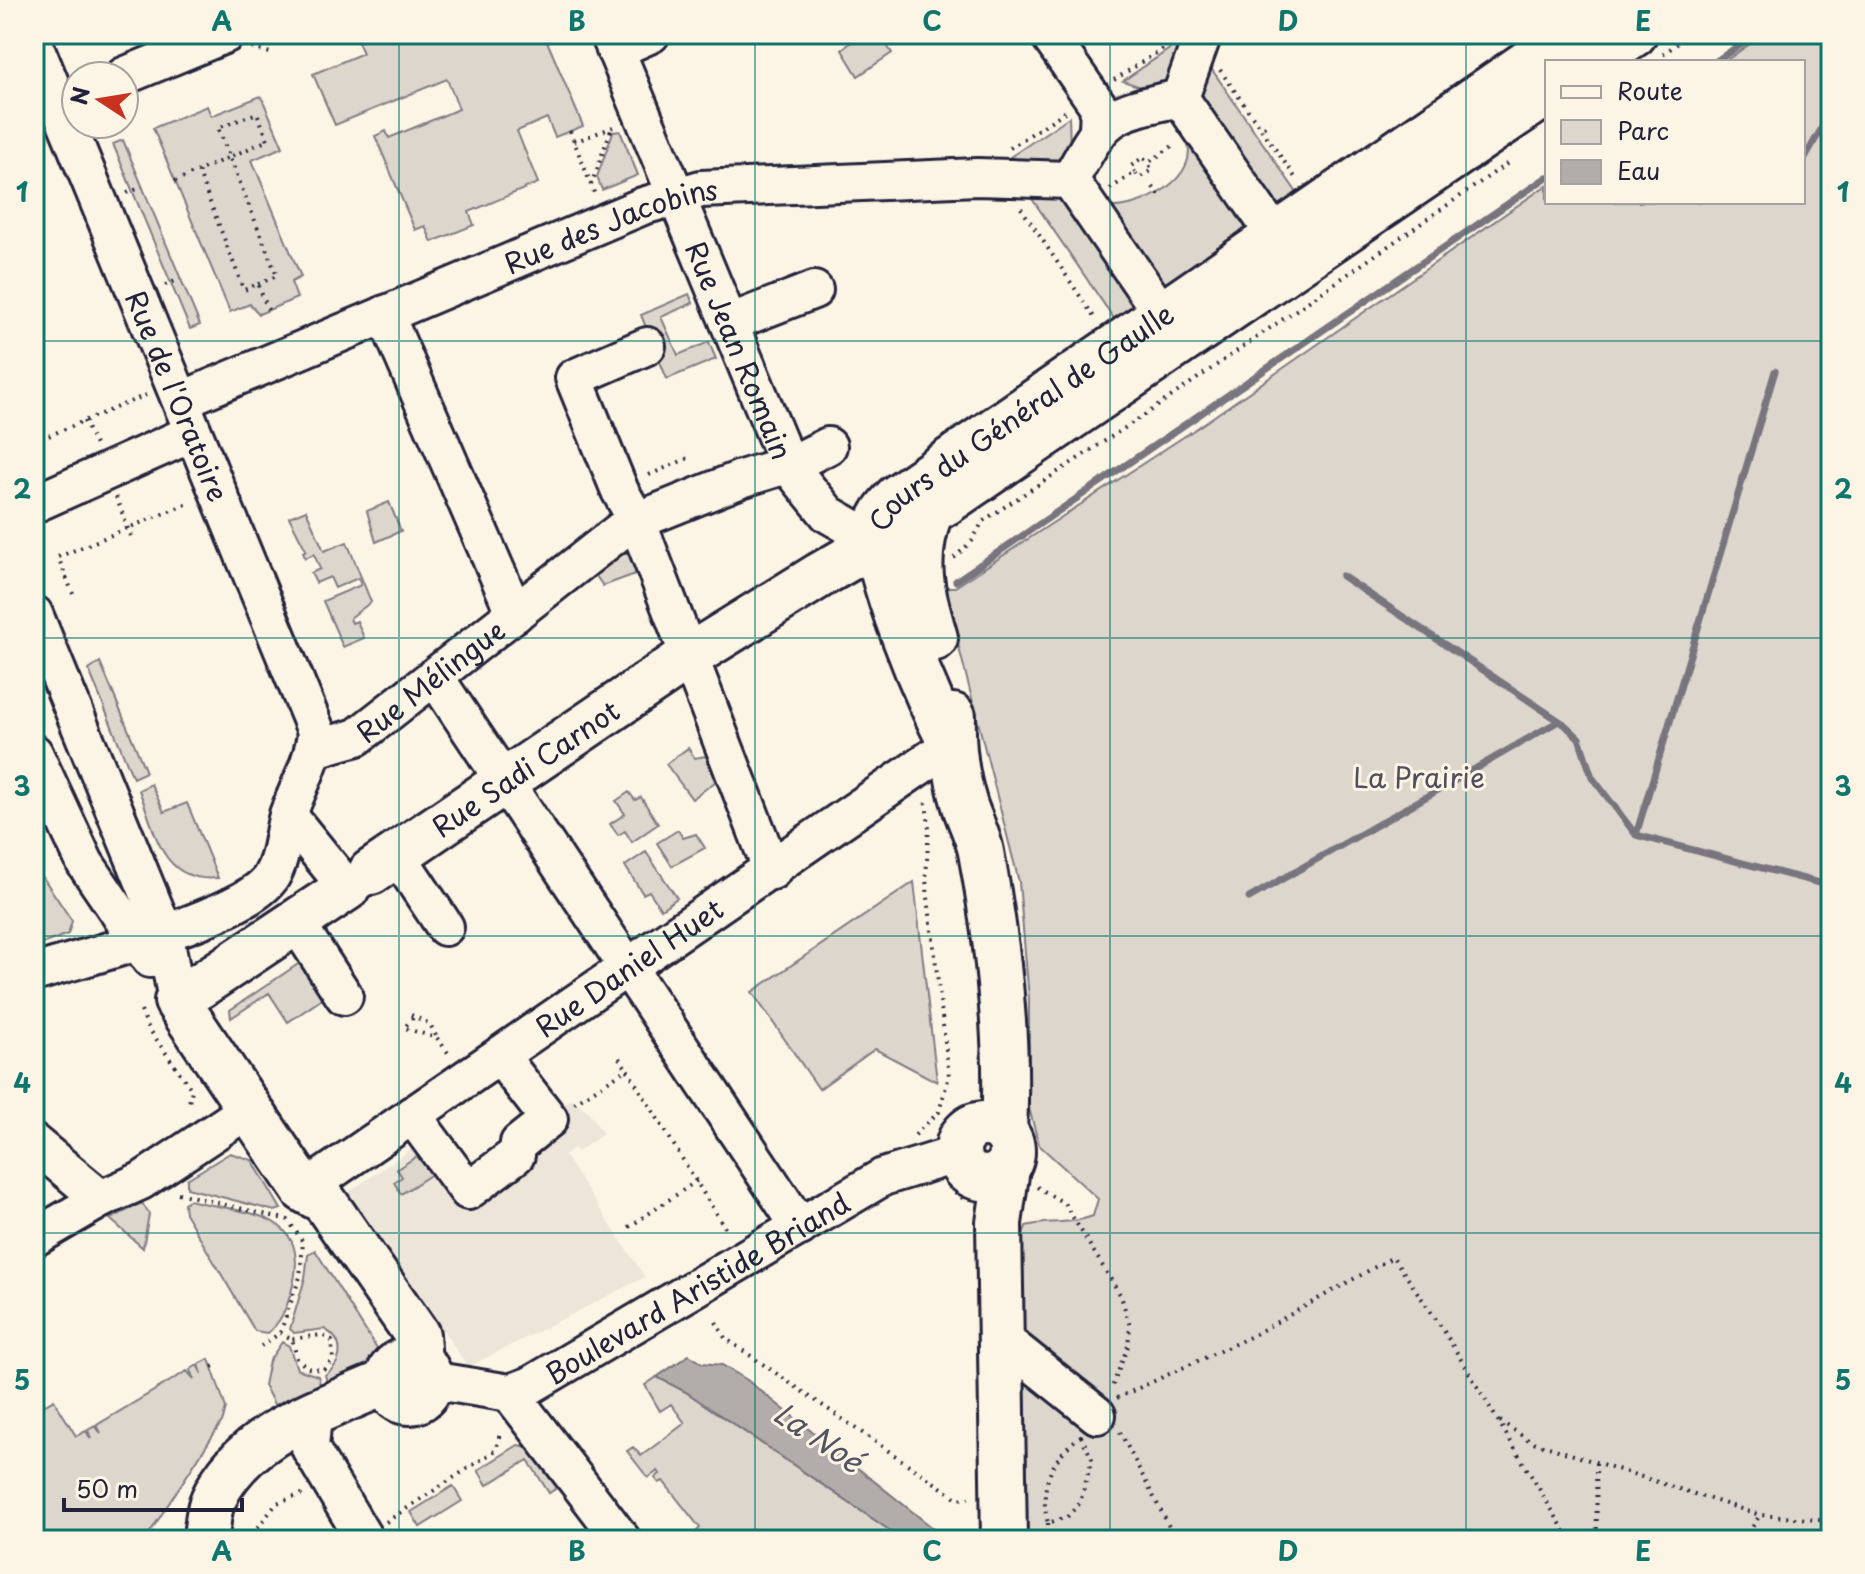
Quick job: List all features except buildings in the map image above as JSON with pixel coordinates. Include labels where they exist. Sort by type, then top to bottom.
[{"type":"main road","name":"Cours du Général de Gaulle","points":[[877,542],[930,512],[1171,328],[1285,249],[1569,34]]},
{"type":"main road","points":[[1598,60],[1647,44]]},
{"type":"main road","name":"Cours du Général de Gaulle","points":[[1285,249],[1545,94]]},
{"type":"main road","name":"Cours du Général de Gaulle","points":[[877,542],[883,512],[897,497],[1171,328]]},
{"type":"main road","points":[[930,512],[920,541],[918,579],[953,703],[952,744],[964,803],[980,848],[997,954],[1006,1099],[984,1173],[995,1312],[984,1504]]},
{"type":"main road","points":[[877,542],[889,589],[938,721],[952,744]]},
{"type":"main road","name":"Rue Sadi Carnot","points":[[159,1006],[372,872],[688,657],[877,542]]},
{"type":"main road","points":[[159,1006],[249,1109],[303,1209],[324,1201],[417,1335],[408,1377],[392,1412],[312,1432],[239,1498],[219,1539]]},
{"type":"street","points":[[612,42],[651,34]]},
{"type":"street","points":[[1048,34],[1101,107]]},
{"type":"street","points":[[140,71],[238,40]]},
{"type":"street","name":"Rue Jean Romain","points":[[612,42],[788,465],[828,514],[877,542]]},
{"type":"street","name":"Rue de l'Oratoire","points":[[34,44],[165,397],[307,702],[316,731],[315,749]]},
{"type":"street","points":[[1180,98],[1195,45]]},
{"type":"street","points":[[1101,107],[1180,98]]},
{"type":"street","points":[[1180,98],[1285,249]]},
{"type":"street","points":[[1101,107],[1070,180],[1171,328]]},
{"type":"street","name":"Rue des Jacobins","points":[[165,397],[385,314],[643,206],[701,189],[977,177],[1070,180]]},
{"type":"street","points":[[729,323],[814,290]]},
{"type":"street","points":[[385,314],[515,614]]},
{"type":"street","points":[[647,346],[574,378],[620,491],[637,521],[772,871]]},
{"type":"street","points":[[34,504],[186,436]]},
{"type":"street","name":"Rue Mélingue","points":[[315,749],[357,737],[637,521],[741,479],[788,465],[828,446]]},
{"type":"street","points":[[34,614],[151,935],[159,1006]]},
{"type":"street","points":[[435,677],[503,784],[800,1227]]},
{"type":"street","name":"Rue Daniel Huet","points":[[303,1209],[412,1115],[772,871],[952,744]]},
{"type":"street","points":[[34,973],[206,917],[258,891],[273,875],[288,815],[315,749]]},
{"type":"street","points":[[34,753],[74,843],[96,883],[151,935]]},
{"type":"street","points":[[288,815],[445,927]]},
{"type":"street","points":[[296,922],[344,996]]},
{"type":"street","points":[[412,1115],[468,1191],[549,1119],[500,1056]]},
{"type":"street","points":[[34,1238],[101,1199],[141,1181],[249,1109]]},
{"type":"street","points":[[34,1143],[101,1199]]},
{"type":"street","name":"Boulevard Aristide Briand","points":[[408,1377],[510,1393],[531,1385],[883,1177],[984,1173]]},
{"type":"street","points":[[995,1312],[1108,1410]]},
{"type":"street","points":[[510,1393],[622,1540]]},
{"type":"street","points":[[312,1432],[353,1520]]},
{"type":"path","points":[[1647,44],[1691,34]]},
{"type":"path","points":[[238,40],[274,54]]},
{"type":"path","points":[[1008,150],[1101,107],[1195,45],[1296,180],[1306,180]]},
{"type":"path","points":[[175,181],[198,171],[229,158],[268,140],[257,113],[218,128],[229,158],[277,276],[244,290],[198,171]]},
{"type":"path","points":[[1264,127],[1271,123]]},
{"type":"path","points":[[574,142],[618,125]]},
{"type":"path","points":[[591,185],[612,127]]},
{"type":"path","points":[[570,131],[598,202]]},
{"type":"path","points":[[1109,190],[1135,172],[1139,178],[1152,170],[1148,163],[1174,145]]},
{"type":"path","points":[[972,541],[983,521],[1149,412],[1512,160]]},
{"type":"path","points":[[127,193],[142,187]]},
{"type":"path","points":[[1153,187],[1161,198]]},
{"type":"path","points":[[1016,201],[1100,325]]},
{"type":"path","points":[[165,285],[180,279]]},
{"type":"path","points":[[258,284],[268,310]]},
{"type":"path","points":[[34,442],[165,397]]},
{"type":"path","points":[[648,475],[691,458]]},
{"type":"path","points":[[73,594],[58,557],[195,500]]},
{"type":"path","points":[[123,513],[131,536]]},
{"type":"path","points":[[910,1138],[931,1123],[939,1112],[949,1076],[926,880],[929,823],[924,788]]},
{"type":"path","points":[[159,1006],[149,1029],[192,1090],[188,1107],[195,1108]]},
{"type":"path","points":[[437,1038],[403,1026],[412,1017],[430,1024],[451,1057]]},
{"type":"path","points":[[619,1058],[698,1180],[730,1236]]},
{"type":"path","points":[[549,1119],[627,1069]]},
{"type":"path","points":[[984,1173],[1064,1203],[1121,1296],[1130,1326],[1128,1346],[1108,1410],[1176,1540]]},
{"type":"path","points":[[629,1227],[698,1180]]},
{"type":"path","points":[[175,1192],[288,1220],[303,1242],[300,1277],[280,1333],[261,1346]]},
{"type":"path","points":[[297,1233],[303,1209]]},
{"type":"path","points":[[1108,1410],[1250,1337],[1393,1257],[1442,1328],[1570,1540]]},
{"type":"path","points":[[716,1322],[725,1338],[958,1499],[984,1504]]},
{"type":"path","points":[[280,1333],[292,1339],[322,1335],[332,1341],[333,1360],[323,1370],[307,1368],[297,1358],[292,1339]]},
{"type":"path","points":[[212,1367],[218,1364]]},
{"type":"path","points":[[1496,1419],[1530,1441],[1760,1515],[1831,1521]]},
{"type":"path","points":[[219,1539],[297,1494],[353,1520],[496,1450],[500,1433]]},
{"type":"path","points":[[1048,1523],[1067,1517],[1080,1503],[1092,1459],[1081,1436],[1067,1446],[1049,1470],[1044,1509],[1049,1540]]},
{"type":"path","points":[[1596,1463],[1597,1540]]},
{"type":"path","points":[[1744,1540],[1760,1515]]},
{"type":"shaded area","points":[[572,1099],[588,1111],[603,1134],[577,1152],[574,1148],[564,1155],[645,1277],[468,1367],[349,1192],[436,1132],[467,1171],[534,1117],[552,1112]]},
{"type":"green space","points":[[378,34],[544,34],[583,126],[555,137],[547,118],[517,131],[538,183],[469,212],[474,225],[432,242],[425,226],[415,230],[375,136],[386,131],[389,138],[459,109],[447,79],[335,125],[313,74],[363,53],[358,42]]},
{"type":"green space","points":[[860,34],[879,34],[892,53],[858,76],[842,50]]},
{"type":"green space","name":"La Prairie","points":[[1764,34],[1831,34],[1831,1540],[1022,1540],[1018,1251],[1026,1226],[1076,1221],[1093,1216],[1098,1199],[1039,1145],[1029,1108],[1029,999],[1019,882],[946,597],[947,587],[955,587],[1200,426],[1545,186],[1545,204],[1805,204],[1805,60],[1727,60]]},
{"type":"green space","points":[[1187,37],[1173,85],[1150,90],[1123,81]]},
{"type":"green space","points":[[1206,61],[1302,200],[1275,218],[1193,100]]},
{"type":"green space","points":[[261,96],[283,147],[252,160],[301,277],[291,282],[297,298],[259,314],[250,304],[230,312],[153,128],[207,106],[211,116]]},
{"type":"green space","points":[[1069,117],[1070,147],[1064,162],[991,170]]},
{"type":"green space","points":[[620,131],[638,175],[602,190],[597,177],[613,132]]},
{"type":"green space","points":[[1186,138],[1252,233],[1164,294],[1109,207],[1137,203],[1152,197],[1178,178],[1186,166],[1189,153]]},
{"type":"green space","points":[[123,140],[200,325],[190,329],[113,144]]},
{"type":"green space","points":[[1024,187],[1064,189],[1146,308],[1119,326]]},
{"type":"green space","points":[[689,294],[693,303],[661,317],[678,355],[709,342],[716,359],[667,379],[641,315]]},
{"type":"green space","points":[[389,502],[401,531],[376,542],[367,511]]},
{"type":"green space","points":[[306,510],[324,551],[347,542],[371,602],[350,618],[352,623],[357,621],[364,638],[343,647],[323,601],[361,585],[358,578],[335,588],[330,577],[316,583],[311,573],[320,569],[314,554],[305,558],[303,552],[306,550],[289,517]]},
{"type":"green space","points":[[621,552],[631,554],[638,573],[603,586],[594,573]]},
{"type":"green space","points":[[100,662],[146,772],[133,778],[89,670]]},
{"type":"green space","points":[[688,748],[695,758],[706,756],[715,782],[692,799],[666,764]]},
{"type":"green space","points":[[151,784],[164,812],[187,803],[218,878],[199,878],[184,873],[172,864],[156,838],[139,790]]},
{"type":"green space","points":[[629,792],[635,800],[641,797],[658,824],[632,842],[625,831],[618,835],[610,824],[625,814],[616,801]]},
{"type":"green space","points":[[678,830],[683,838],[696,834],[705,848],[672,866],[657,843]]},
{"type":"green space","points":[[646,852],[677,898],[661,909],[649,891],[643,894],[625,866]]},
{"type":"green space","points":[[34,864],[72,921],[68,934],[34,947]]},
{"type":"green space","points":[[914,882],[937,1082],[875,1049],[819,1089],[752,992]]},
{"type":"green space","points":[[310,956],[325,997],[288,1022],[269,993],[231,1018],[230,1010]]},
{"type":"green space","points":[[230,1153],[252,1160],[281,1209],[275,1211],[187,1188],[187,1179]]},
{"type":"green space","points":[[422,1153],[435,1172],[401,1194],[394,1182],[402,1177],[397,1169]]},
{"type":"green space","points":[[189,1200],[251,1213],[283,1229],[292,1242],[296,1260],[293,1285],[281,1318],[267,1333],[255,1331],[185,1213],[184,1203]]},
{"type":"green space","points":[[142,1203],[149,1214],[143,1248],[110,1219]]},
{"type":"green space","points":[[315,1250],[377,1349],[372,1367],[330,1392],[325,1375],[339,1358],[336,1339],[324,1329],[294,1333],[290,1329],[305,1278],[308,1255]]},
{"type":"green space","points":[[282,1342],[289,1346],[297,1369],[318,1376],[323,1396],[277,1410],[264,1385],[269,1361]]},
{"type":"green space","points":[[209,1359],[226,1408],[223,1420],[145,1540],[34,1540],[34,1411],[54,1400],[76,1436],[86,1431],[91,1439],[88,1430],[95,1426],[101,1433],[97,1425],[187,1371],[194,1379],[190,1370],[197,1365],[202,1374],[199,1364]]},
{"type":"green space","points":[[657,1377],[686,1392],[904,1540],[712,1540],[709,1536],[704,1540],[688,1540],[700,1528],[663,1481],[659,1483],[655,1478],[660,1474],[658,1471],[648,1478],[627,1451],[633,1447],[641,1456],[685,1423],[671,1404],[660,1411],[645,1385]]},
{"type":"green space","points":[[518,1445],[529,1447],[560,1486],[549,1493],[528,1460],[487,1485],[478,1470]]},
{"type":"green space","points":[[453,1486],[462,1501],[420,1527],[411,1512]]},
{"type":"water","points":[[689,1355],[702,1363],[722,1365],[747,1380],[948,1540],[904,1540],[686,1392],[657,1377]]},
{"type":"waterway","points":[[1718,60],[1756,34]]},
{"type":"waterway","points":[[1805,158],[1831,112]]},
{"type":"waterway","points":[[956,581],[1545,178]]},
{"type":"waterway","points":[[1636,835],[1775,371]]},
{"type":"waterway","points":[[1342,576],[1564,724],[1579,738],[1592,777],[1636,835],[1831,886]]},
{"type":"waterway","points":[[1249,898],[1557,722]]},
{"type":"water label","name":"La Noé","points":[[819,1436]]}]
